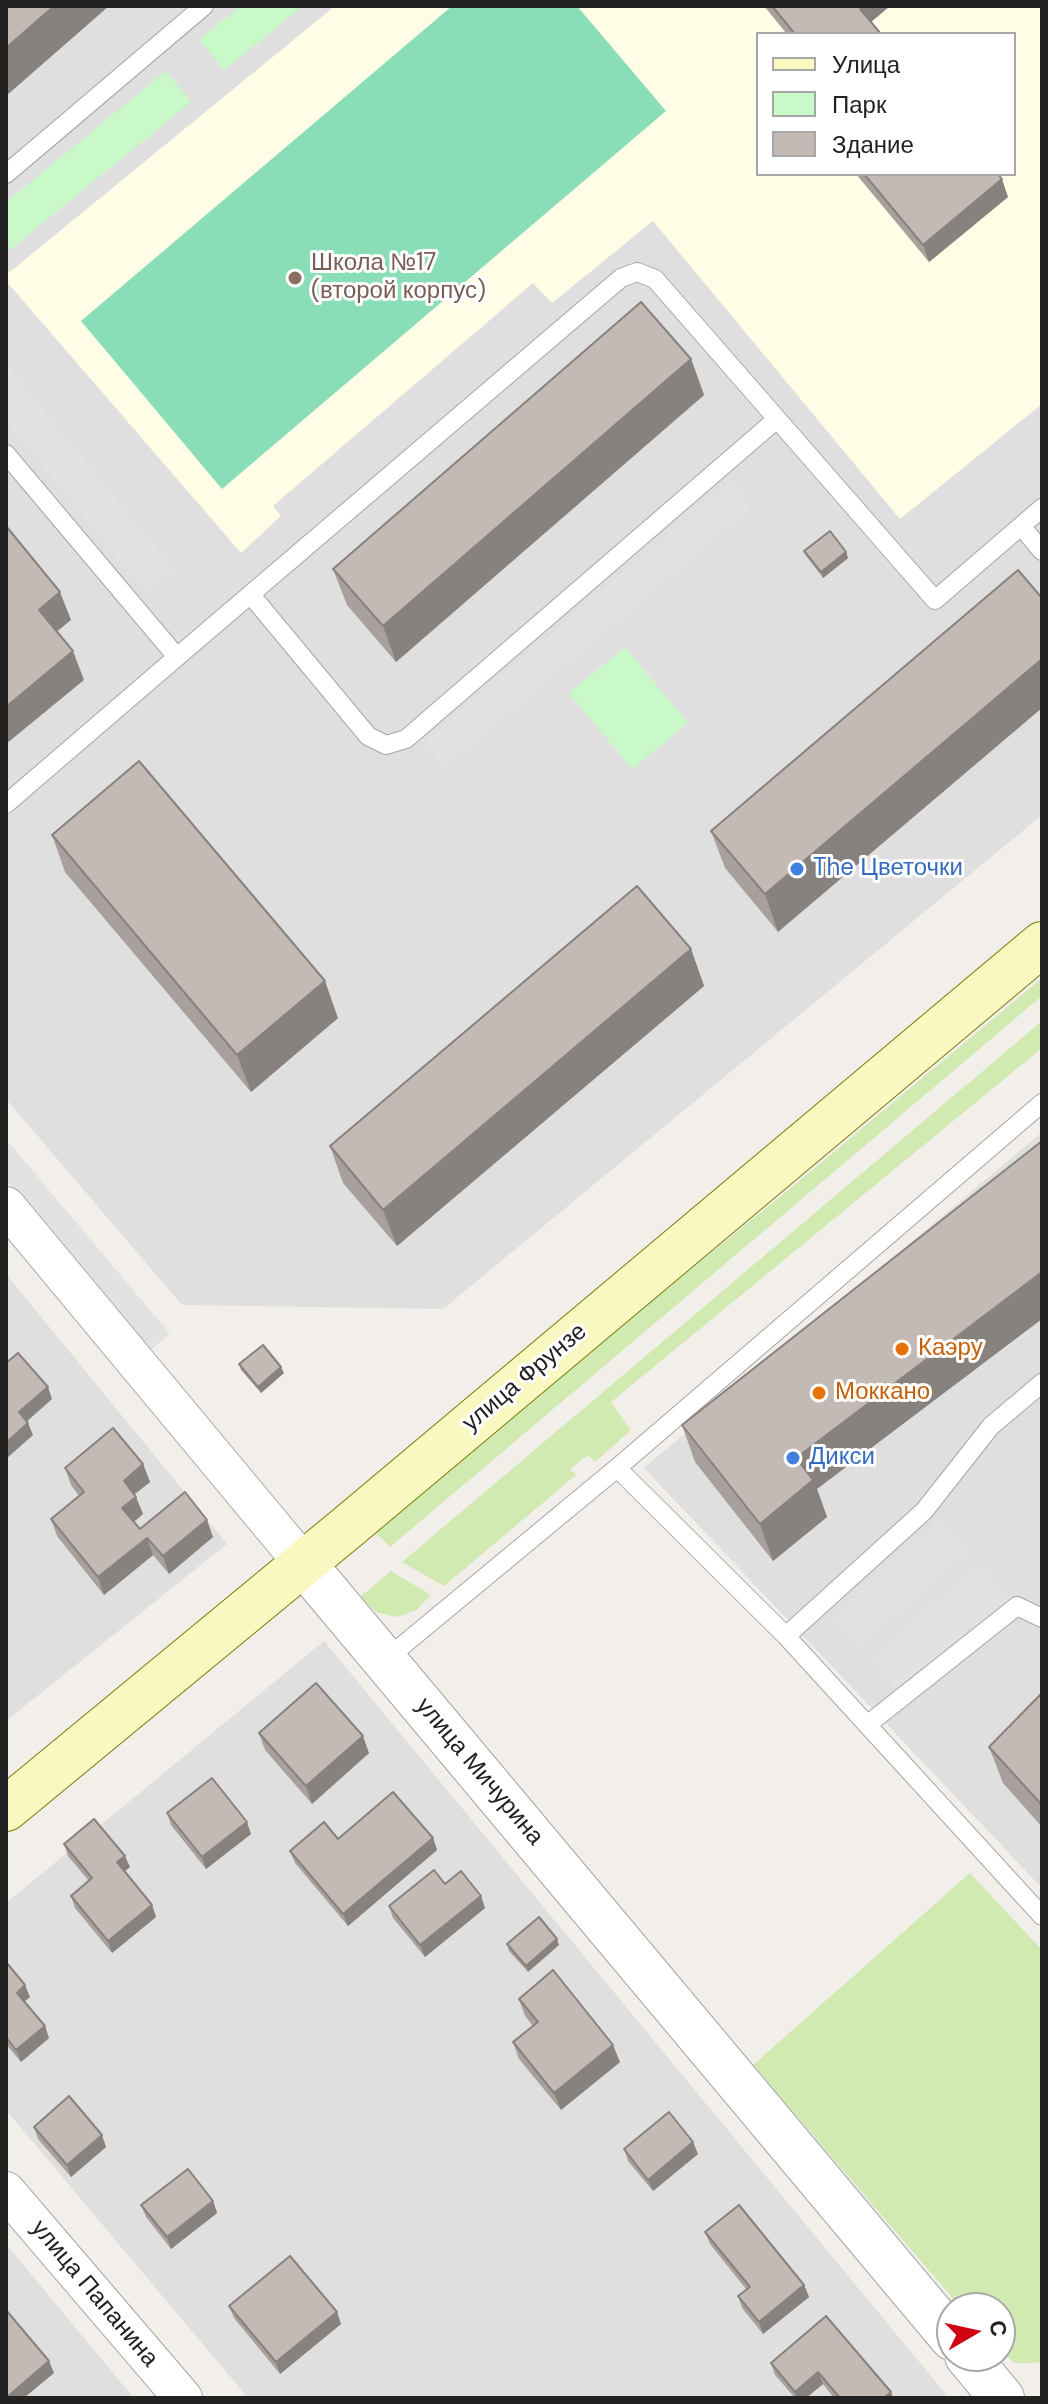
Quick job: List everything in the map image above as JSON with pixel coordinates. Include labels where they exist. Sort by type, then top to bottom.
[{"type":"main road","name":"улица Фрунзе","points":[[6,1809],[1042,944]]},
{"type":"street","name":"улица Мичурина","points":[[6,1206],[936,2319]]},
{"type":"street","name":"улица Папанина","points":[[6,2191],[183,2398]]},
{"type":"street","points":[[980,2372],[1002,2398]]},
{"type":"lane","points":[[6,174],[204,6]]},
{"type":"lane","points":[[6,804],[621,278],[637,272],[655,279],[935,600],[1042,508]]},
{"type":"lane","points":[[251,595],[368,736],[386,745],[406,739],[777,419]]},
{"type":"lane","points":[[6,454],[177,657]]},
{"type":"lane","points":[[1021,526],[1042,551]]},
{"type":"lane","points":[[385,1660],[617,1468],[1042,1103]]},
{"type":"lane","points":[[786,1636],[924,1511],[991,1426],[1042,1383]]},
{"type":"lane","points":[[617,1468],[786,1636],[1042,1916]]},
{"type":"lane","points":[[867,1725],[1017,1606],[1042,1618]]},
{"type":"shaded area","points":[[6,6],[1042,6],[1042,815],[443,1309],[182,1305],[6,1099]]},
{"type":"shaded area","name":"Школа №17 (второй корпус)","points":[[335,6],[1042,6],[1042,404],[900,519],[653,221],[552,303],[533,283],[273,506],[281,516],[241,553],[6,281],[6,275]]},
{"type":"shaded area","points":[[6,365],[174,570],[146,593],[6,421]]},
{"type":"shaded area","points":[[730,482],[751,507],[445,767],[424,742]]},
{"type":"shaded area","points":[[1042,1132],[1042,1888],[644,1468]]},
{"type":"shaded area","points":[[6,1139],[170,1334],[149,1351],[6,1180]]},
{"type":"shaded area","points":[[6,1274],[227,1544],[6,1721]]},
{"type":"shaded area","points":[[941,1519],[969,1550],[859,1647],[830,1620]]},
{"type":"shaded area","points":[[979,1564],[1017,1606],[906,1700],[870,1659]]},
{"type":"shaded area","points":[[324,1641],[949,2398],[248,2398],[6,2110],[6,1903]]},
{"type":"shaded area","points":[[6,2244],[134,2398],[6,2398]]},
{"type":"green space","points":[[241,6],[303,6],[224,70],[199,40]]},
{"type":"green space","points":[[452,6],[577,6],[666,111],[222,489],[81,321]]},
{"type":"green space","points":[[166,71],[191,102],[6,253],[6,202]]},
{"type":"green space","points":[[625,647],[688,723],[632,769],[569,693]]},
{"type":"green space","points":[[1042,978],[1042,996],[390,1547],[370,1527],[780,1197]]},
{"type":"green space","points":[[1042,1021],[1042,1048],[611,1402],[631,1430],[595,1462],[588,1455],[570,1469],[576,1475],[444,1586],[402,1562]]},
{"type":"green space","points":[[391,1571],[431,1595],[416,1610],[397,1617],[378,1613],[360,1597]]},
{"type":"green space","points":[[970,1873],[1042,1950],[1042,2362],[1016,2363],[1016,2292],[947,2292],[753,2065]]},
{"type":"building","points":[[6,6],[54,6],[6,48]]},
{"type":"building","points":[[772,6],[863,6],[860,9],[879,32],[793,32]]},
{"type":"building","points":[[866,176],[1000,176],[1002,179],[923,245]]},
{"type":"building","points":[[641,302],[691,359],[383,626],[333,569]]},
{"type":"building","points":[[6,526],[60,592],[39,610],[73,651],[6,707]]},
{"type":"building","points":[[830,531],[846,552],[821,572],[804,551]]},
{"type":"building","points":[[1018,570],[1042,598],[1042,659],[765,894],[711,831]]},
{"type":"building","points":[[139,761],[325,981],[237,1055],[52,835]]},
{"type":"building","points":[[637,886],[691,949],[383,1210],[330,1146]]},
{"type":"building","points":[[1042,1141],[1042,1272],[796,1458],[813,1480],[760,1524],[682,1425]]},
{"type":"building","points":[[263,1345],[281,1367],[258,1387],[239,1364]]},
{"type":"building","points":[[18,1353],[48,1387],[19,1412],[28,1423],[6,1443],[6,1363]]},
{"type":"building","points":[[113,1428],[143,1464],[124,1481],[136,1497],[122,1508],[140,1529],[185,1492],[207,1520],[163,1556],[147,1538],[98,1577],[51,1519],[84,1492],[65,1468]]},
{"type":"building","points":[[316,1683],[363,1736],[306,1786],[259,1733]]},
{"type":"building","points":[[1042,1693],[1042,1805],[989,1747]]},
{"type":"building","points":[[212,1778],[247,1822],[202,1857],[167,1813]]},
{"type":"building","points":[[393,1792],[433,1838],[343,1914],[290,1851],[324,1822],[338,1839]]},
{"type":"building","points":[[94,1819],[125,1856],[117,1862],[152,1905],[108,1941],[71,1896],[92,1878],[64,1844]]},
{"type":"building","points":[[434,1870],[445,1884],[461,1871],[481,1896],[420,1945],[389,1906]]},
{"type":"building","points":[[539,1917],[557,1939],[526,1966],[507,1944]]},
{"type":"building","points":[[6,1962],[25,1985],[17,1993],[45,2026],[16,2050],[6,2037]]},
{"type":"building","points":[[553,1970],[613,2045],[554,2093],[513,2042],[538,2022],[519,1999]]},
{"type":"building","points":[[69,2096],[102,2135],[67,2165],[34,2127]]},
{"type":"building","points":[[669,2112],[693,2142],[648,2180],[624,2149]]},
{"type":"building","points":[[188,2169],[213,2201],[167,2237],[141,2205]]},
{"type":"building","points":[[739,2205],[804,2285],[759,2322],[738,2296],[750,2287],[705,2232]]},
{"type":"building","points":[[290,2256],[337,2312],[276,2362],[229,2306]]},
{"type":"building","points":[[6,2310],[49,2361],[6,2398]]},
{"type":"building","points":[[826,2316],[891,2392],[884,2398],[840,2398],[818,2372],[795,2392],[771,2363]]},
{"type":"place","name":"Школа №17 (второй корпус)","points":[[295,278]]},
{"type":"place","name":"The Цветочки","points":[[797,869]]},
{"type":"place","name":"Каэру","points":[[902,1349]]},
{"type":"place","name":"Моккано","points":[[819,1393]]},
{"type":"place","name":"Дикси","points":[[793,1458]]}]
